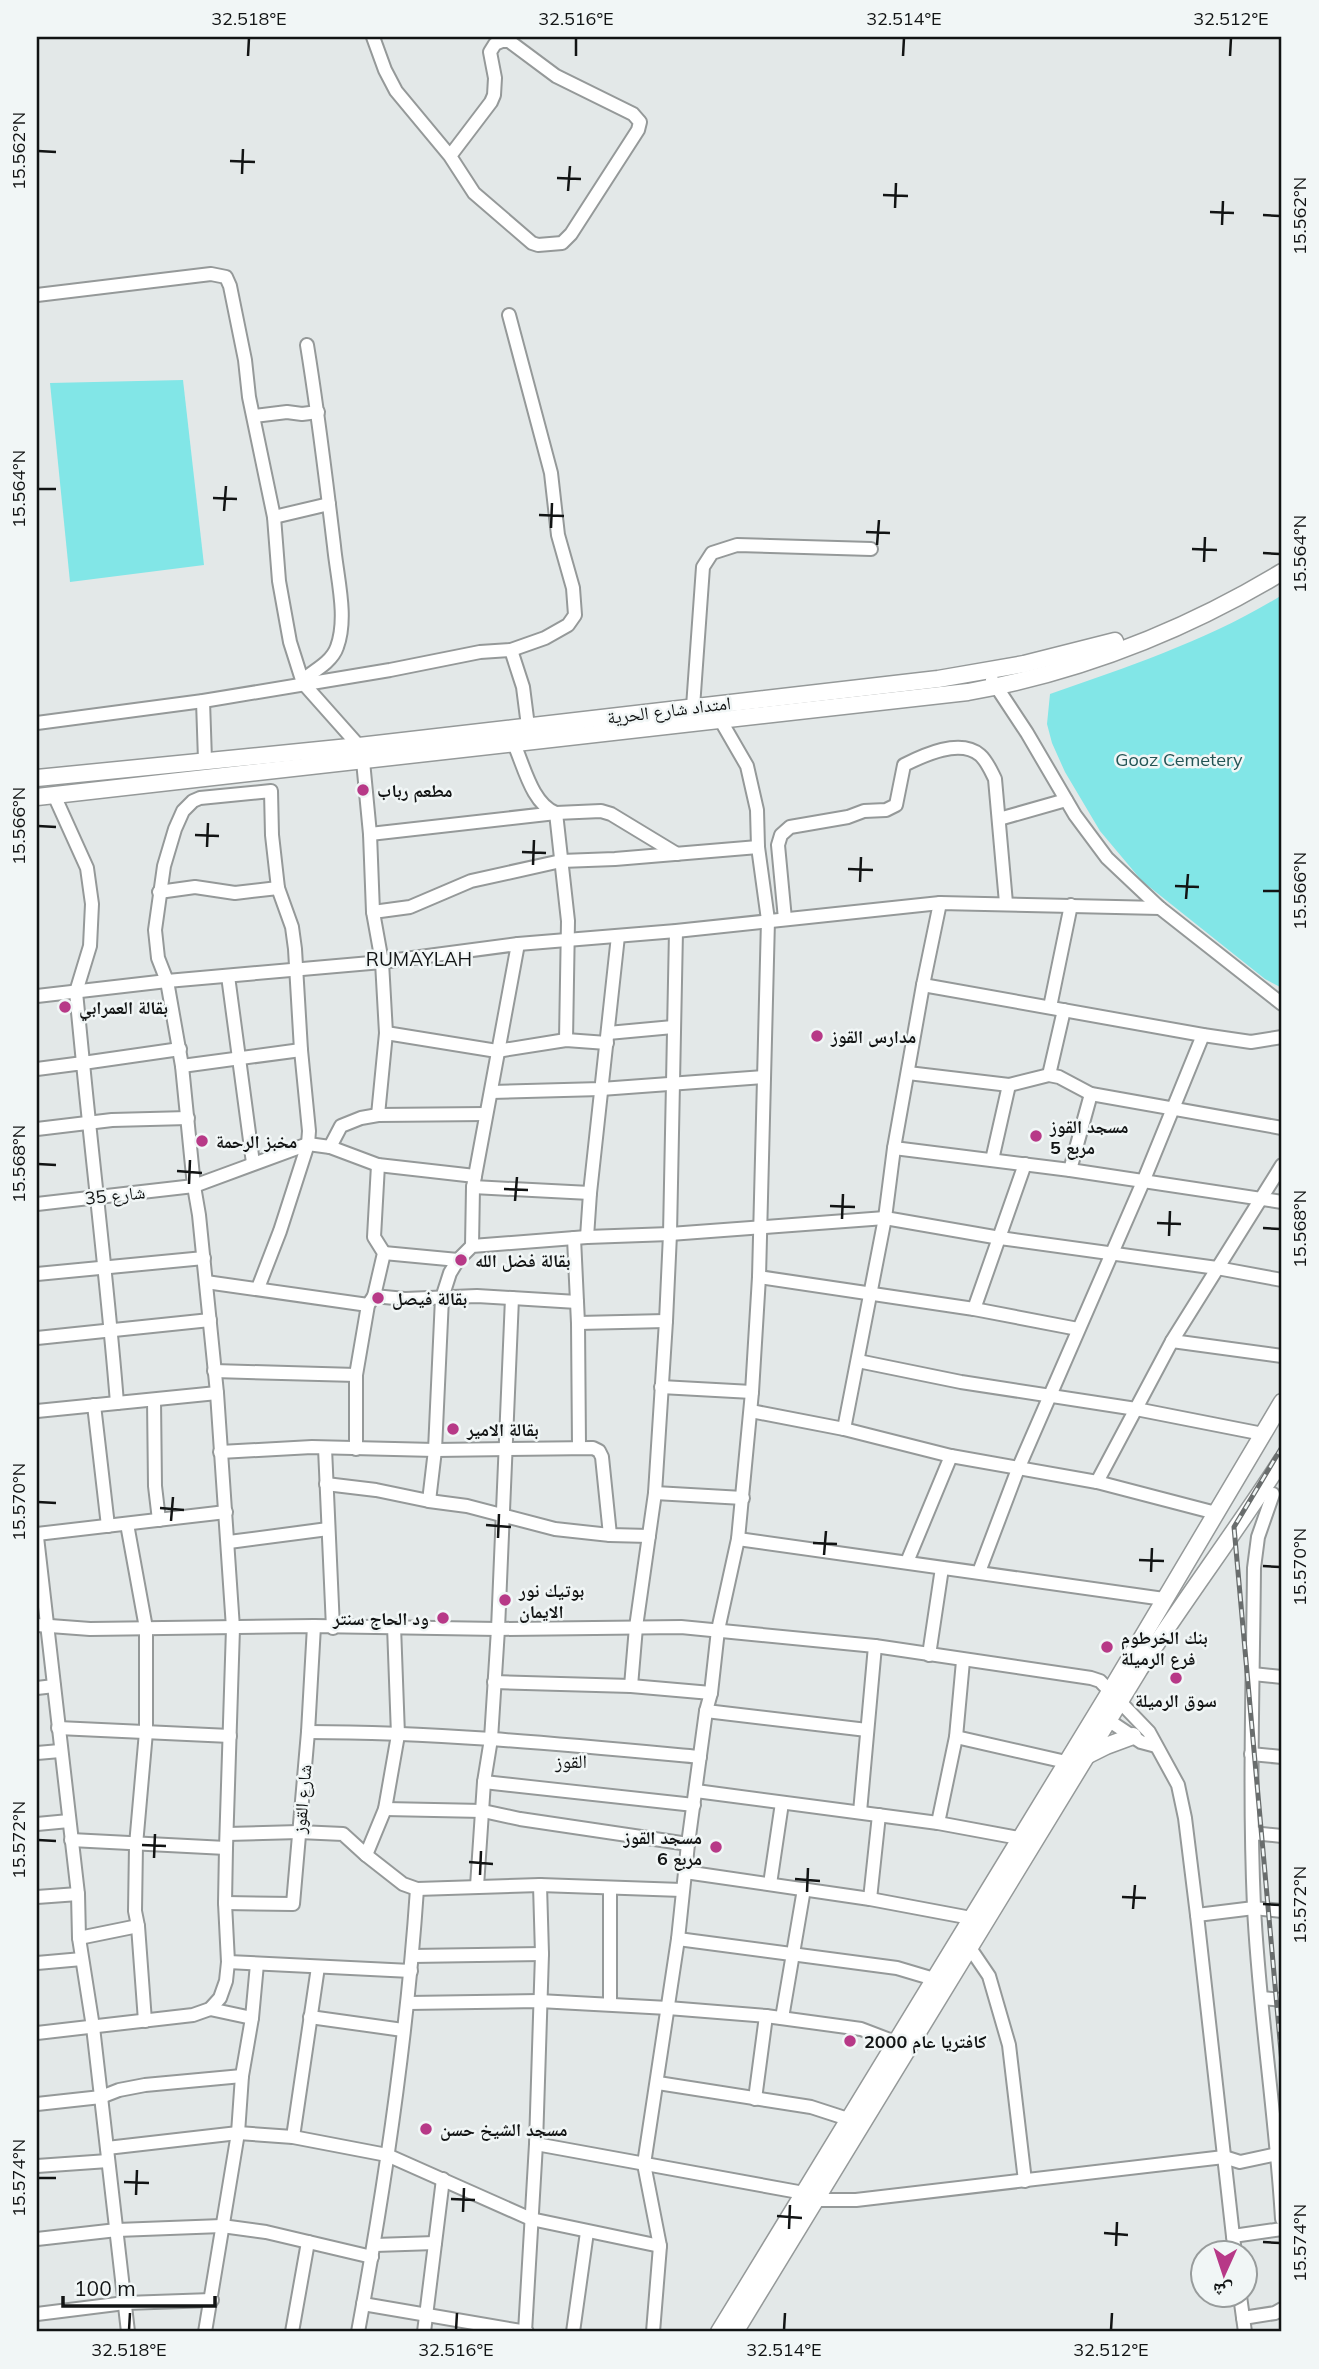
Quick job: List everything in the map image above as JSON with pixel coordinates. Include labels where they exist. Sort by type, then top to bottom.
[{"type":"main road","name":"امتداد شارع الحرية","points":[[37,797],[274,771],[528,726],[988,671],[1083,650],[1159,626],[1210,604],[1282,564]]},
{"type":"main road","name":"امتداد شارع الحرية","points":[[37,778],[205,760],[514,744],[996,687],[1095,658],[1181,626],[1282,572]]},
{"type":"main road","points":[[180,763],[182,780]]},
{"type":"main road","points":[[1116,1695],[1164,1599],[1282,1402]]},
{"type":"main road","points":[[735,2332],[809,2197],[848,2119],[1018,1838],[1066,1762],[1176,1612],[1273,1493],[1282,1460]]},
{"type":"main road","points":[[719,2332],[970,1948],[1086,1756],[1102,1716]]},
{"type":"main road","points":[[1086,1756],[1106,1745],[1133,1736]]},
{"type":"street","points":[[373,37],[396,92],[450,156],[474,194],[524,237],[538,245],[562,243],[571,234],[638,130],[640,122],[633,114],[556,76],[512,43],[502,41],[495,44],[490,52],[496,85],[491,102],[450,156]]},
{"type":"street","points":[[37,295],[211,274],[226,277],[230,286],[274,517],[279,581],[290,642],[302,681],[361,754],[370,834],[373,912],[382,962],[386,1033],[378,1115]]},
{"type":"street","points":[[37,723],[203,701],[302,681],[390,670],[480,652],[510,650],[545,638],[568,625],[575,615],[573,588],[558,535],[551,472],[509,315]]},
{"type":"street","points":[[302,681],[336,651],[341,633],[329,504],[307,345]]},
{"type":"street","points":[[254,416],[318,412]]},
{"type":"street","points":[[274,517],[329,504]]},
{"type":"street","points":[[693,707],[703,568],[712,553],[737,545],[871,549]]},
{"type":"street","points":[[510,650],[523,687],[528,726]]},
{"type":"street","points":[[988,671],[1066,800],[1107,858],[1160,908],[1282,1004]]},
{"type":"street","points":[[203,701],[205,760]]},
{"type":"street","points":[[653,2332],[660,2246],[644,2164],[678,1939],[682,1890],[718,1630],[738,1539],[751,1411],[759,1277],[768,920],[758,847],[757,810],[747,766],[721,721]]},
{"type":"street","points":[[514,744],[539,801],[546,810],[556,813]]},
{"type":"street","points":[[785,919],[778,845],[784,831],[790,827],[848,817],[864,811],[886,810],[896,805],[904,765],[924,755],[958,748],[978,753],[987,762],[995,779],[1006,903]]},
{"type":"street","points":[[258,1288],[308,1144],[309,1122],[292,927],[278,888],[272,835],[271,790],[274,771]]},
{"type":"street","points":[[220,795],[223,776]]},
{"type":"street","points":[[37,2033],[193,2015],[210,2009],[220,1998],[226,1981],[228,1962],[225,1903],[233,1628],[229,1542],[204,1258],[180,1049],[167,981],[158,958],[155,930],[164,866],[183,811],[193,801],[220,795],[271,790]]},
{"type":"street","points":[[54,795],[87,868],[92,904],[90,946],[76,992],[112,1329],[117,1403]]},
{"type":"street","points":[[999,819],[1066,800]]},
{"type":"street","points":[[370,834],[556,813],[601,811],[611,814],[677,854]]},
{"type":"street","points":[[556,813],[566,887],[566,1040]]},
{"type":"street","points":[[373,912],[410,907],[471,881],[561,861],[758,847]]},
{"type":"street","points":[[159,892],[195,887],[235,893],[278,888]]},
{"type":"street","points":[[37,996],[167,981],[382,962],[518,944],[676,931],[940,903],[1160,908]]},
{"type":"street","points":[[844,1429],[885,1218],[894,1148],[940,903]]},
{"type":"street","points":[[1050,1007],[1071,905]]},
{"type":"street","points":[[631,1686],[636,1627],[655,1493],[666,1321],[676,931]]},
{"type":"street","points":[[579,1446],[577,1302],[581,1237],[590,1193],[618,936]]},
{"type":"street","points":[[472,1246],[474,1181],[518,944]]},
{"type":"street","points":[[228,976],[253,1163]]},
{"type":"street","points":[[923,985],[1251,1042],[1282,1037]]},
{"type":"street","points":[[1049,1075],[1063,1010]]},
{"type":"street","points":[[386,1033],[497,1051],[673,1027]]},
{"type":"street","points":[[979,1572],[1018,1469],[1143,1182],[1203,1035]]},
{"type":"street","points":[[37,1069],[180,1049]]},
{"type":"street","points":[[182,1066],[301,1050]]},
{"type":"street","points":[[908,1073],[1009,1085],[1049,1075],[1059,1077],[1091,1094],[1282,1128]]},
{"type":"street","points":[[491,1092],[601,1089],[764,1077]]},
{"type":"street","points":[[992,1160],[1009,1085]]},
{"type":"street","points":[[1070,1170],[1091,1094]]},
{"type":"street","points":[[330,1147],[341,1126],[361,1118],[378,1115],[486,1114]]},
{"type":"street","points":[[37,1129],[89,1122],[188,1118]]},
{"type":"street","points":[[308,1144],[330,1147],[378,1165],[474,1181],[590,1193]]},
{"type":"street","name":"شارع 35","points":[[37,1203],[194,1186],[308,1144]]},
{"type":"street","points":[[894,1148],[1070,1170],[1282,1202]]},
{"type":"street","points":[[974,1309],[1025,1164]]},
{"type":"street","points":[[356,1449],[356,1374],[384,1253],[374,1237],[378,1165]]},
{"type":"street","points":[[1097,1482],[1172,1341],[1282,1165]]},
{"type":"street","points":[[429,1502],[435,1450],[442,1298],[450,1273],[472,1246],[885,1218],[1282,1280]]},
{"type":"street","points":[[384,1253],[458,1260]]},
{"type":"street","points":[[37,1275],[204,1258]]},
{"type":"street","points":[[759,1277],[974,1309],[1078,1329]]},
{"type":"street","points":[[206,1282],[371,1301],[477,1296],[577,1302]]},
{"type":"street","points":[[477,1886],[498,1629],[512,1298]]},
{"type":"street","points":[[37,1338],[209,1320]]},
{"type":"street","points":[[578,1324],[666,1321]]},
{"type":"street","points":[[1172,1341],[1282,1356]]},
{"type":"street","points":[[858,1361],[961,1382],[1136,1409],[1263,1434]]},
{"type":"street","points":[[214,1371],[356,1374]]},
{"type":"street","points":[[661,1387],[752,1392]]},
{"type":"street","points":[[37,1411],[217,1393]]},
{"type":"street","points":[[154,1400],[155,1486],[159,1520]]},
{"type":"street","points":[[94,1405],[108,1526]]},
{"type":"street","points":[[751,1411],[844,1429],[951,1456],[1097,1482],[1216,1513]]},
{"type":"street","points":[[220,1452],[325,1448],[593,1448],[599,1451],[602,1457],[610,1535]]},
{"type":"street","points":[[325,1448],[333,1628]]},
{"type":"street","points":[[907,1562],[951,1456]]},
{"type":"street","points":[[326,1483],[376,1490],[429,1502],[467,1506],[555,1529],[649,1536]]},
{"type":"street","points":[[655,1493],[743,1498]]},
{"type":"street","points":[[1273,1493],[1258,1537],[1254,1568],[1251,1754],[1254,1908],[1262,1998],[1276,2072],[1282,2219]]},
{"type":"street","points":[[128,2332],[93,2027],[79,1938],[78,1894],[54,1686],[42,1625],[37,1535],[226,1512]]},
{"type":"street","points":[[127,1524],[146,1628],[146,1732],[136,1844],[135,1911],[145,2021]]},
{"type":"street","points":[[229,1542],[328,1529]]},
{"type":"street","points":[[738,1539],[1164,1599]]},
{"type":"street","points":[[929,1654],[942,1568]]},
{"type":"street","points":[[42,1625],[90,1629],[314,1626],[498,1629],[681,1627],[875,1646],[1091,1678],[1116,1695],[1149,1732],[1178,1785],[1185,1818],[1197,1915],[1234,2240]]},
{"type":"street","name":"شارع القوز","points":[[225,1903],[293,1904],[314,1626]]},
{"type":"street","points":[[366,1855],[385,1809],[398,1735],[394,1626]]},
{"type":"street","points":[[860,1812],[875,1646]]},
{"type":"street","points":[[938,1823],[956,1738],[963,1661]]},
{"type":"street","points":[[1253,1674],[1282,1677]]},
{"type":"street","points":[[494,1682],[631,1686],[711,1693]]},
{"type":"street","points":[[37,1688],[54,1686]]},
{"type":"street","points":[[706,1711],[867,1730]]},
{"type":"street","points":[[1102,1716],[1141,1742],[1156,1746]]},
{"type":"street","points":[[58,1728],[230,1736]]},
{"type":"street","points":[[308,1732],[491,1739],[700,1757]]},
{"type":"street","points":[[956,1738],[1066,1762]]},
{"type":"street","points":[[37,1754],[60,1751]]},
{"type":"street","points":[[1251,1754],[1282,1757]]},
{"type":"street","points":[[484,1782],[694,1805]]},
{"type":"street","points":[[696,1791],[938,1823],[1018,1838]]},
{"type":"street","points":[[770,1884],[782,1803]]},
{"type":"street","points":[[385,1809],[483,1811],[688,1844]]},
{"type":"street","points":[[870,1899],[879,1815]]},
{"type":"street","points":[[37,1824],[69,1821]]},
{"type":"street","points":[[71,1840],[136,1844],[227,1841],[299,1832],[343,1834],[403,1884],[416,1889],[540,1885],[682,1890]]},
{"type":"street","points":[[1252,1833],[1282,1836]]},
{"type":"street","points":[[685,1872],[971,1917]]},
{"type":"street","points":[[363,2304],[525,2332],[536,2144],[542,1955],[540,1885]]},
{"type":"street","points":[[610,1888],[610,2004]]},
{"type":"street","points":[[358,2332],[373,2251],[408,2003],[416,1889]]},
{"type":"street","points":[[782,2018],[804,1889]]},
{"type":"street","points":[[37,1897],[78,1894]]},
{"type":"street","points":[[1197,1915],[1254,1908],[1282,1911]]},
{"type":"street","points":[[79,1938],[138,1926]]},
{"type":"street","points":[[678,1939],[897,1969],[934,1979]]},
{"type":"street","points":[[970,1948],[991,1983],[1009,2045],[1025,2181]]},
{"type":"street","points":[[412,1956],[542,1955]]},
{"type":"street","points":[[37,1963],[82,1959]]},
{"type":"street","points":[[228,1962],[411,1971]]},
{"type":"street","points":[[209,2332],[222,2226],[238,2133],[242,2076],[252,2018],[257,1964]]},
{"type":"street","points":[[293,2137],[318,1967]]},
{"type":"street","points":[[1262,1998],[1282,2000]]},
{"type":"street","points":[[408,2003],[539,2001],[668,2008],[766,2016],[861,2029],[895,2042]]},
{"type":"street","points":[[210,2009],[252,2018]]},
{"type":"street","points":[[755,2099],[766,2016]]},
{"type":"street","points":[[310,2017],[403,2030]]},
{"type":"street","points":[[37,2104],[101,2097],[145,2085],[242,2076]]},
{"type":"street","points":[[658,2083],[811,2107],[848,2119]]},
{"type":"street","points":[[37,2166],[238,2133],[293,2137],[387,2155],[531,2219],[660,2246]]},
{"type":"street","points":[[536,2144],[809,2197],[856,2200],[1224,2157],[1240,2162],[1280,2153]]},
{"type":"street","points":[[424,2332],[443,2179]]},
{"type":"street","points":[[37,2239],[117,2230],[222,2226],[373,2251],[435,2243]]},
{"type":"street","points":[[1233,2236],[1282,2229]]},
{"type":"street","points":[[573,2332],[587,2232]]},
{"type":"street","points":[[292,2332],[308,2242]]},
{"type":"street","points":[[37,2314],[125,2304],[212,2300]]},
{"type":"street","points":[[1243,2318],[1275,2313],[1282,2309]]},
{"type":"street","points":[[1242,2310],[1245,2332]]},
{"type":"green space","points":[[183,380],[204,565],[70,582],[50,383]]},
{"type":"green space","name":"Gooz Cemetery","points":[[1282,595],[1282,988],[1265,979],[1142,881],[1100,831],[1065,772],[1047,724],[1050,694],[1198,639]]},
{"type":"railway","points":[[1282,1447],[1234,1527],[1282,2063]]},
{"type":"place","name":"مطعم رباب","points":[[363,790]]},
{"type":"place","name":"بقالة العمرابي","points":[[65,1007]]},
{"type":"place","name":"مدارس القوز","points":[[817,1036]]},
{"type":"place","name":"مسجد القوز مربع 5","points":[[1036,1136]]},
{"type":"place","name":"مخبز الرحمة","points":[[202,1141]]},
{"type":"place","name":"بقالة فضل الله","points":[[461,1260]]},
{"type":"place","name":"بقالة فيصل","points":[[378,1298]]},
{"type":"place","name":"بقالة الامير","points":[[453,1429]]},
{"type":"place","name":"بوتيك نور الايمان","points":[[505,1600]]},
{"type":"place","name":"ود الحاج سنتر","points":[[443,1618]]},
{"type":"place","name":"بنك الخرطوم فرع الرميلة","points":[[1107,1647]]},
{"type":"place","name":"سوق الرميلة","points":[[1176,1678]]},
{"type":"place","name":"مسجد القوز مربع 6","points":[[716,1847]]},
{"type":"place","name":"كافتريا عام 2000","points":[[850,2041]]},
{"type":"place","name":"مسجد الشيخ حسن","points":[[426,2129]]},
{"type":"district","name":"RUMAYLAH","points":[[419,959]]},
{"type":"district","name":"القوز","points":[[571,1761]]}]
